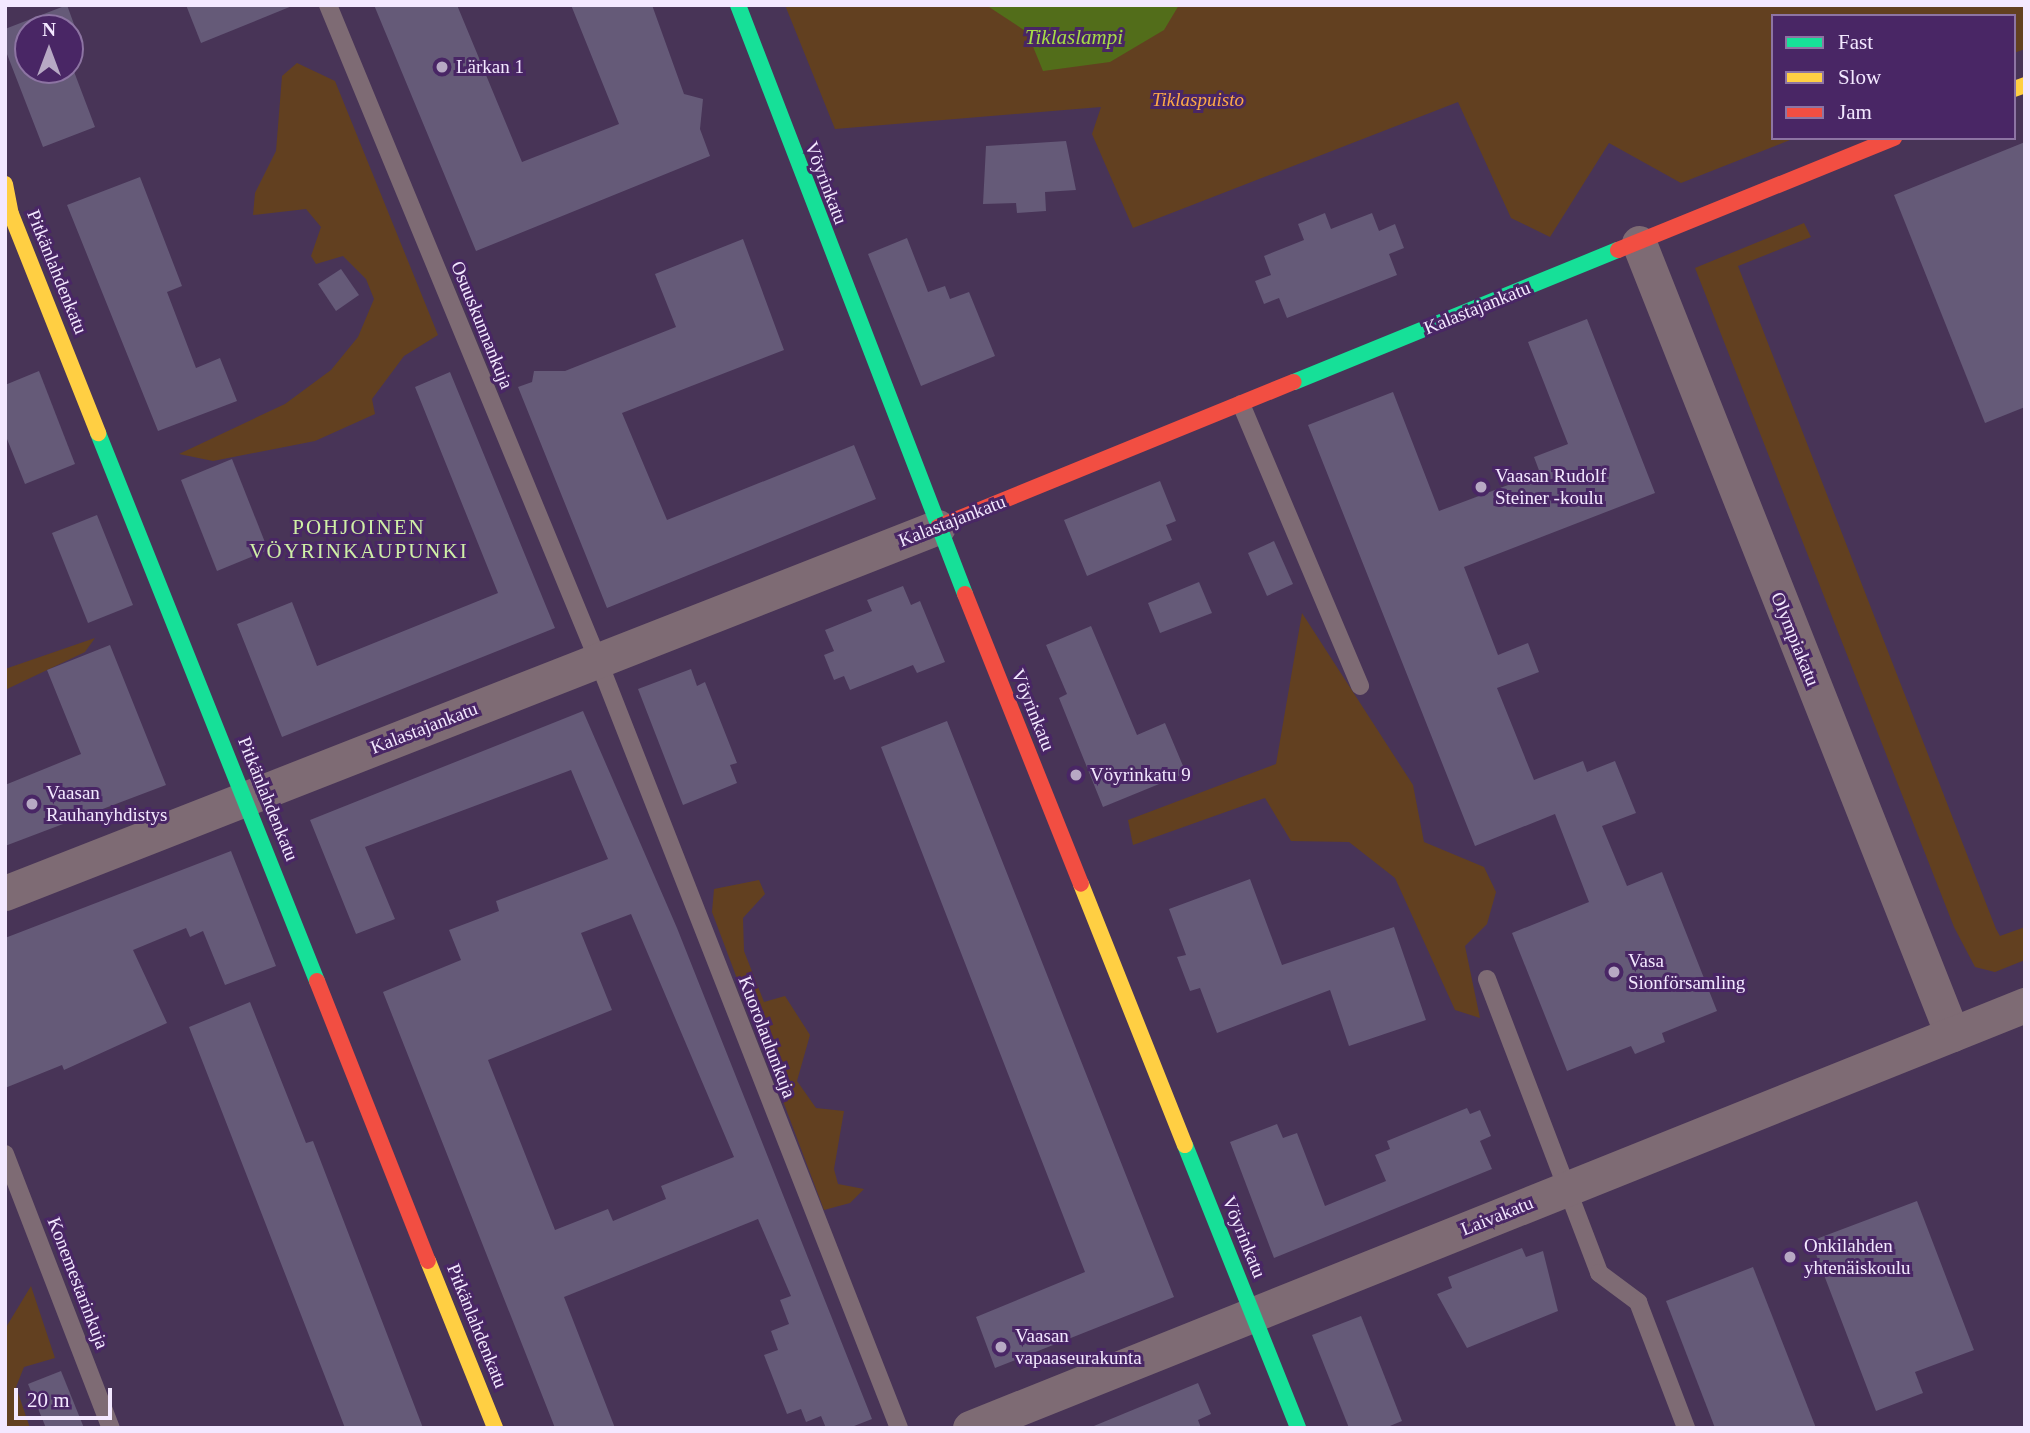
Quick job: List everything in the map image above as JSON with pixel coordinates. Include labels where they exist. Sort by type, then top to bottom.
[{"type":"street","name":"Vöyrinkatu","points":[[738,5],[938,527],[1298,1428]]},
{"type":"street","name":"Kalastajankatu","points":[[5,893],[938,527],[1889,140]]},
{"type":"street","name":"Pitkänlahdenkatu","points":[[5,184],[11,214],[495,1428]]},
{"type":"street","name":"Olympiakatu","points":[[1639,243],[1952,1034]]},
{"type":"street","name":"Laivakatu","points":[[970,1428],[2025,1005]]},
{"type":"lane","name":"Osuuskunnankuja","points":[[328,5],[598,660]]},
{"type":"lane","points":[[1241,404],[1360,685]]},
{"type":"lane","name":"Kuorolaulunkuja","points":[[598,660],[899,1428]]},
{"type":"lane","points":[[1487,979],[1599,1273],[1637,1302],[1686,1428]]},
{"type":"lane","name":"Konemestarinkuja","points":[[5,1154],[111,1428]]},
{"type":"green space","name":"Tiklaspuisto","points":[[785,5],[2025,5],[2025,49],[2016,52],[2016,14],[1771,14],[1771,140],[1790,140],[1681,183],[1609,143],[1550,237],[1511,218],[1458,102],[1133,228],[1092,134],[1101,107],[835,129]]},
{"type":"green space","points":[[297,63],[335,81],[438,335],[404,356],[372,399],[375,414],[315,441],[213,461],[179,454],[285,404],[331,370],[358,337],[374,299],[366,279],[343,256],[316,264],[311,256],[321,227],[306,209],[253,215],[255,193],[276,151],[282,76]]},
{"type":"green space","points":[[1804,223],[1811,237],[1738,266],[1996,929],[2000,936],[2025,927],[2025,960],[1995,972],[1975,967],[1954,927],[1695,268]]},
{"type":"green space","points":[[1302,613],[1413,785],[1424,842],[1484,867],[1496,892],[1487,924],[1465,946],[1480,1018],[1455,1010],[1395,878],[1349,842],[1291,841],[1265,798],[1133,845],[1128,820],[1276,764]]},
{"type":"green space","points":[[95,638],[85,652],[5,690],[5,669]]},
{"type":"green space","points":[[759,880],[765,894],[743,918],[744,951],[764,1002],[785,996],[810,1035],[797,1081],[816,1108],[844,1111],[834,1169],[838,1184],[864,1189],[850,1203],[824,1210],[712,912],[714,889]]},
{"type":"green space","points":[[31,1286],[55,1358],[24,1367],[16,1387],[30,1428],[5,1428],[5,1329]]},
{"type":"water","name":"Tiklaslampi","points":[[986,5],[1179,5],[1164,30],[1110,62],[1043,71],[1027,32]]},
{"type":"building","points":[[67,5],[70,14],[44,14]]},
{"type":"building","points":[[186,5],[292,5],[292,6],[201,43]]},
{"type":"building","points":[[374,5],[457,5],[522,162],[619,124],[571,5],[652,5],[684,94],[703,99],[700,129],[710,156],[476,251]]},
{"type":"building","points":[[14,26],[14,72],[5,49],[5,29]]},
{"type":"building","points":[[19,84],[79,84],[95,127],[43,147]]},
{"type":"building","points":[[1066,141],[1076,190],[1045,192],[1046,211],[1017,213],[1016,203],[983,204],[986,146]]},
{"type":"building","points":[[2025,142],[2025,407],[1985,423],[1894,195]]},
{"type":"building","points":[[140,177],[182,286],[167,292],[196,368],[220,358],[237,401],[158,431],[67,205]]},
{"type":"building","points":[[1325,213],[1331,229],[1372,213],[1379,231],[1395,224],[1404,248],[1389,254],[1397,275],[1287,318],[1279,298],[1264,304],[1255,281],[1271,275],[1264,256],[1304,240],[1298,224]]},
{"type":"building","points":[[907,238],[928,292],[945,286],[950,299],[969,292],[995,356],[921,386],[868,254]]},
{"type":"building","points":[[743,239],[784,350],[622,413],[667,520],[854,445],[876,499],[607,608],[518,387],[532,382],[534,371],[565,371],[676,327],[655,274]]},
{"type":"building","points":[[341,269],[359,295],[336,311],[318,284]]},
{"type":"building","points":[[1587,319],[1655,493],[1464,567],[1498,655],[1528,643],[1539,672],[1497,688],[1534,780],[1583,761],[1587,772],[1615,761],[1636,813],[1602,826],[1627,886],[1662,872],[1717,1011],[1662,1033],[1665,1042],[1635,1054],[1631,1046],[1567,1071],[1512,933],[1589,902],[1555,814],[1475,846],[1308,425],[1393,392],[1439,511],[1540,473],[1534,457],[1568,444],[1528,342]]},
{"type":"building","points":[[39,371],[75,464],[25,484],[5,434],[5,385]]},
{"type":"building","points":[[450,372],[555,628],[282,737],[237,624],[292,602],[317,666],[498,593],[415,387]]},
{"type":"building","points":[[232,459],[268,550],[217,571],[181,480]]},
{"type":"building","points":[[1160,481],[1176,521],[1166,525],[1172,540],[1087,576],[1064,520]]},
{"type":"building","points":[[97,515],[133,605],[88,623],[52,533]]},
{"type":"building","points":[[1274,541],[1293,584],[1267,596],[1248,553]]},
{"type":"building","points":[[1199,582],[1212,613],[1160,633],[1148,603]]},
{"type":"building","points":[[903,586],[911,605],[920,601],[945,662],[917,673],[913,665],[850,690],[844,676],[834,680],[824,655],[834,651],[825,630],[872,611],[867,600]]},
{"type":"building","points":[[1091,626],[1137,735],[1165,723],[1186,773],[1103,807],[1059,698],[1067,694],[1046,645]]},
{"type":"building","points":[[110,645],[166,785],[5,846],[5,785],[81,754],[47,670]]},
{"type":"building","points":[[691,669],[697,686],[705,682],[737,763],[730,765],[737,783],[683,805],[638,689]]},
{"type":"building","points":[[583,711],[677,928],[872,1419],[849,1428],[826,1428],[821,1416],[806,1422],[801,1409],[787,1414],[764,1355],[778,1350],[771,1331],[789,1324],[780,1300],[791,1296],[758,1219],[564,1297],[615,1428],[555,1428],[383,992],[461,960],[449,930],[499,911],[496,901],[608,859],[571,770],[365,847],[395,919],[356,934],[310,820]],"holes":[[[631,914],[734,1157],[661,1186],[666,1199],[613,1221],[608,1209],[555,1230],[488,1060],[612,1010],[581,933]]]},
{"type":"building","points":[[947,721],[1174,1297],[995,1368],[976,1317],[1085,1272],[881,747]]},
{"type":"building","points":[[231,851],[276,966],[225,985],[203,931],[190,937],[186,928],[133,950],[167,1023],[64,1070],[62,1065],[5,1088],[5,938]]},
{"type":"building","points":[[1250,879],[1282,965],[1394,927],[1426,1020],[1349,1046],[1330,990],[1217,1033],[1200,988],[1190,991],[1177,957],[1186,955],[1169,909]]},
{"type":"building","points":[[250,1002],[306,1143],[313,1141],[423,1428],[345,1428],[189,1027]]},
{"type":"building","points":[[1467,1108],[1470,1114],[1480,1110],[1491,1136],[1480,1141],[1492,1169],[1274,1258],[1230,1142],[1277,1124],[1283,1138],[1297,1133],[1325,1206],[1386,1181],[1375,1155],[1390,1149],[1387,1141]]},
{"type":"building","points":[[1917,1201],[1974,1350],[1915,1372],[1923,1393],[1876,1411],[1811,1241]]},
{"type":"building","points":[[1522,1248],[1526,1257],[1543,1251],[1558,1311],[1467,1348],[1437,1294],[1452,1288],[1448,1277]]},
{"type":"building","points":[[1753,1267],[1816,1428],[1715,1428],[1666,1301]]},
{"type":"building","points":[[1361,1316],[1402,1421],[1385,1428],[1349,1428],[1312,1335]]},
{"type":"building","points":[[61,1371],[84,1428],[46,1428],[28,1384]]},
{"type":"building","points":[[1198,1383],[1211,1414],[1198,1420],[1201,1428],[1089,1428]]},
{"type":"traffic: fast","points":[[738,5],[965,594]]},
{"type":"traffic: fast","points":[[1294,382],[1618,250]]},
{"type":"traffic: fast","points":[[98,433],[317,981]]},
{"type":"traffic: fast","points":[[1185,1145],[1298,1428]]},
{"type":"traffic: slow","points":[[2016,88],[2025,85]]},
{"type":"traffic: slow","points":[[5,184],[11,214],[98,433]]},
{"type":"traffic: slow","points":[[1081,884],[1185,1145]]},
{"type":"traffic: slow","points":[[428,1261],[495,1428]]},
{"type":"traffic: jam","points":[[1618,250],[1889,140]]},
{"type":"traffic: jam","points":[[938,527],[1294,382]]},
{"type":"traffic: jam","points":[[965,594],[1081,884]]},
{"type":"traffic: jam","points":[[317,981],[428,1261]]},
{"type":"place","name":"Lärkan 1","points":[[442,67]]},
{"type":"place","name":"Vaasan Rudolf Steiner -koulu","points":[[1481,487]]},
{"type":"place","name":"Vöyrinkatu 9","points":[[1076,775]]},
{"type":"place","name":"Vaasan Rauhanyhdistys","points":[[32,804]]},
{"type":"place","name":"Vasa Sionförsamling","points":[[1614,972]]},
{"type":"place","name":"Onkilahden yhtenäiskoulu","points":[[1790,1257]]},
{"type":"place","name":"Vaasan vapaaseurakunta","points":[[1001,1347]]},
{"type":"district","name":"POHJOINEN VÖYRINKAUPUNKI","points":[[359,539]]}]
